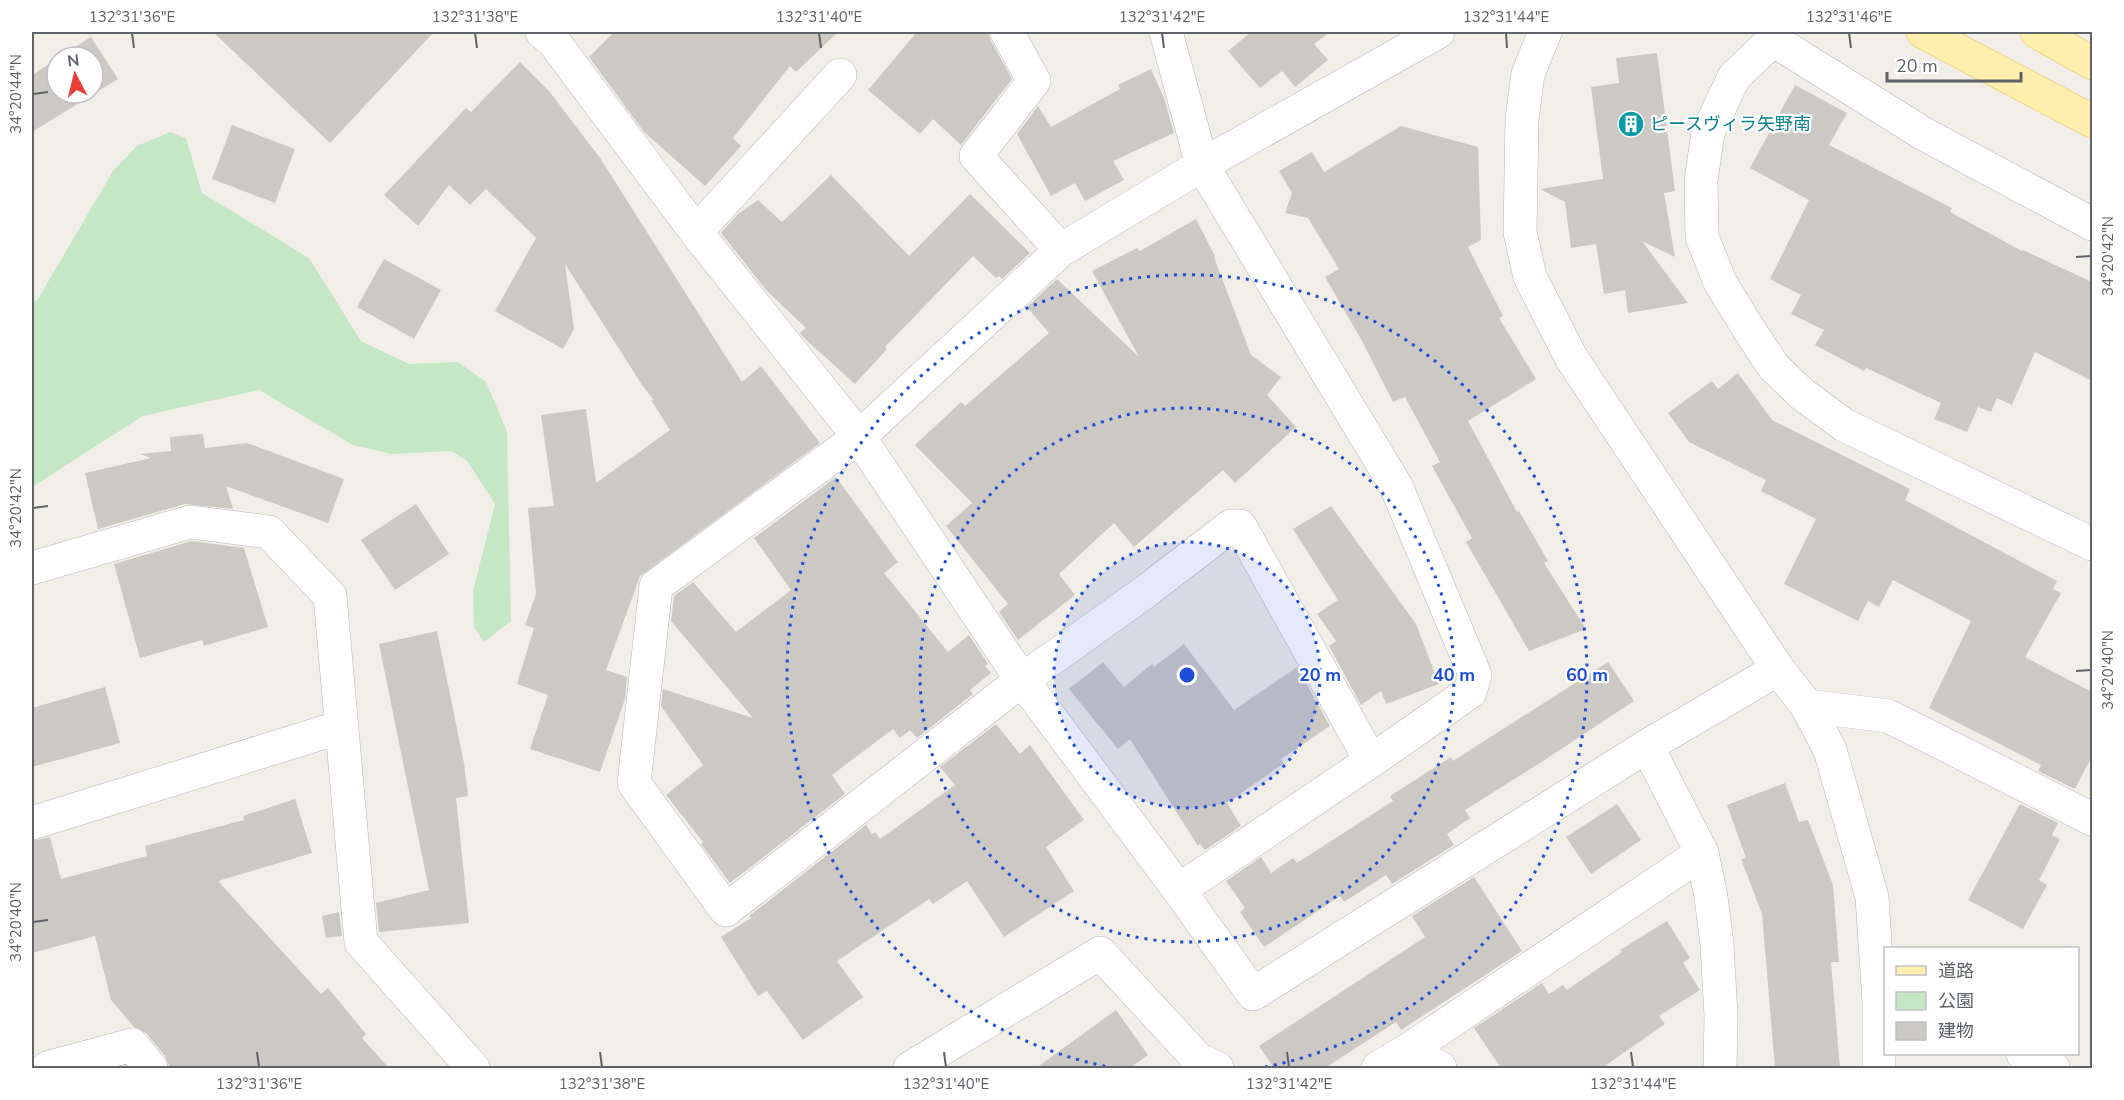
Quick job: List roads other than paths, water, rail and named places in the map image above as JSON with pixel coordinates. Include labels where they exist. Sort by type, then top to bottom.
[{"type":"main road","points":[[1923,32],[2092,122]]},
{"type":"main road","points":[[2037,32],[2092,63]]},
{"type":"street","points":[[1007,32],[1034,81],[976,156],[1061,250]]},
{"type":"street","points":[[1166,32],[1202,165],[1396,486],[1475,675],[1470,692],[1179,890]]},
{"type":"street","points":[[1371,761],[1240,525],[1231,526],[1145,592],[1022,680],[726,910],[634,783],[656,586],[859,437],[1061,250],[1202,165],[1438,32]]},
{"type":"street","points":[[1545,32],[1528,74],[1522,119],[1520,232],[1530,277],[1572,359],[1779,669],[1807,706],[1830,750],[1872,897],[1882,1002],[1879,1068]]},
{"type":"street","points":[[553,35],[696,232],[859,437],[1022,680],[1179,890],[1253,994],[1647,746],[1779,669]]},
{"type":"street","points":[[2092,224],[1924,134],[1773,40],[1734,77],[1708,132],[1701,181],[1702,237],[1720,282],[1773,366],[1802,394],[1844,424],[2092,544]]},
{"type":"street","points":[[696,232],[840,75]]},
{"type":"street","points":[[32,568],[190,522],[269,532],[330,596],[361,942],[473,1068]]},
{"type":"street","points":[[1807,706],[1888,716],[2092,819]]},
{"type":"street","points":[[32,823],[342,727]]},
{"type":"street","points":[[1647,746],[1702,853],[1711,897],[1717,945],[1721,1016],[1720,1068]]},
{"type":"street","points":[[1378,1068],[1702,853]]},
{"type":"street","points":[[927,1065],[1100,953],[1198,1059],[1216,1068]]},
{"type":"street","points":[[47,1068],[132,1045],[151,1068]]},
{"type":"street","points":[[1408,1050],[1440,1068]]},
{"type":"street","points":[[2027,1055],[2053,1068]]},
{"type":"place","name":"ピースヴィラ矢野南","points":[[1631,124]]}]
